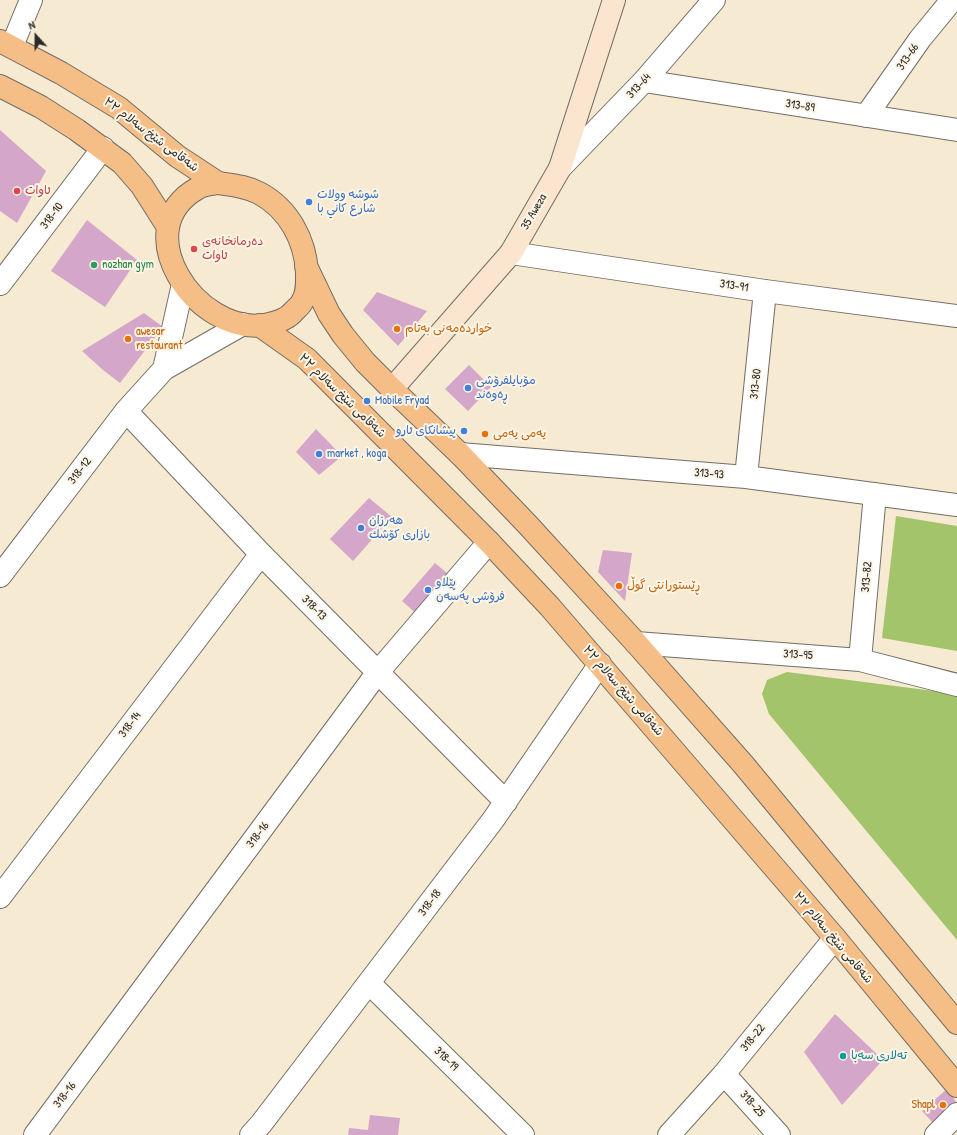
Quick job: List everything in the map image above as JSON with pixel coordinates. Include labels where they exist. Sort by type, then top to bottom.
[{"type":"main road","name":"شەقامی شێخ سەلام ٣٣","points":[[6,43],[61,73],[119,108],[177,156],[218,183]]},
{"type":"main road","points":[[0,86],[41,107],[104,148],[122,163],[142,186],[168,227]]},
{"type":"main road","name":"شەقامی شێخ سەلام ٣٣","points":[[218,183],[238,185],[259,193],[278,206],[292,223],[302,244],[306,266],[307,287],[302,302],[292,314],[274,323],[251,325],[225,319],[209,310],[194,298],[183,284],[172,265],[168,249],[168,227],[172,215],[183,198],[199,187],[218,183]]},
{"type":"main road","name":"شەقامی شێخ سەلام ٣٣","points":[[306,266],[329,314],[343,335],[365,362],[392,390],[460,454],[527,524],[636,643],[743,764],[957,1023]]},
{"type":"main road","name":"شەقامی شێخ سەلام ٣٣","points":[[251,325],[307,359],[489,542],[550,607],[835,938],[957,1086]]},
{"type":"street","points":[[6,43],[31,0]]},
{"type":"street","name":"35 Aweza","points":[[392,390],[511,253],[560,168],[614,0]]},
{"type":"street","name":"313-64","points":[[560,168],[644,81],[714,0]]},
{"type":"street","name":"313-66","points":[[866,116],[920,39],[952,0]]},
{"type":"street","name":"313-89","points":[[644,81],[957,130]]},
{"type":"street","name":"318-10","points":[[0,284],[104,148]]},
{"type":"street","name":"313-91","points":[[511,253],[765,291],[957,316]]},
{"type":"street","name":"318-12","points":[[164,369],[183,284]]},
{"type":"street","name":"313-80","points":[[746,477],[765,291]]},
{"type":"street","name":"318-12","points":[[0,576],[126,411],[164,369],[251,325]]},
{"type":"street","name":"318-13","points":[[126,411],[261,554],[506,802]]},
{"type":"street","name":"313-93","points":[[460,454],[746,477],[957,504]]},
{"type":"street","name":"313-82","points":[[860,660],[875,494]]},
{"type":"street","name":"318-16","points":[[35,1135],[378,672],[489,542]]},
{"type":"street","name":"318-14","points":[[0,897],[261,554]]},
{"type":"street","name":"313-95","points":[[636,643],[860,660],[957,685]]},
{"type":"street","name":"318-18","points":[[251,1135],[369,983],[506,802],[600,664]]},
{"type":"street","name":"318-22","points":[[669,1135],[724,1074],[835,938]]},
{"type":"street","name":"318-19","points":[[369,983],[523,1135]]},
{"type":"street","name":"318-25","points":[[724,1074],[779,1135]]},
{"type":"street","points":[[936,1135],[957,1114]]},
{"type":"green space","points":[[896,516],[957,526],[957,651],[882,638]]},
{"type":"green space","points":[[787,672],[957,694],[957,940],[769,714],[762,694],[767,680]]},
{"type":"building","name":"ئاوات","points":[[0,130],[46,171],[17,223],[0,211]]},
{"type":"building","name":"nozhan gym","points":[[87,220],[137,260],[105,307],[51,271]]},
{"type":"building","name":"خواردەمەنی بەتام","points":[[377,292],[427,311],[398,346],[363,310]]},
{"type":"building","name":"awesar restaurant","points":[[144,313],[163,327],[120,383],[82,351]]},
{"type":"building","name":"مۆبایلفرۆشی ڕەوەند","points":[[469,365],[491,387],[468,411],[445,389]]},
{"type":"building","name":"market , koga","points":[[316,429],[342,456],[319,475],[296,452]]},
{"type":"building","name":"هەرزان بازاری کۆشك","points":[[369,498],[392,517],[353,561],[330,539]]},
{"type":"building","name":"ڕێستورانتی گوڵ","points":[[603,550],[632,553],[625,601],[598,572]]},
{"type":"building","name":"پێلاو فرۆشی پەسەن","points":[[435,563],[453,578],[420,617],[402,601]]},
{"type":"building","name":"تەلاری سەبا","points":[[835,1014],[883,1060],[842,1105],[804,1052]]},
{"type":"building","name":"Shapl","points":[[948,1088],[957,1104],[935,1125],[922,1111]]},
{"type":"building","points":[[370,1115],[400,1118],[398,1135],[348,1135],[349,1128],[368,1130]]},
{"type":"place","name":"ئاوات","points":[[17,191]]},
{"type":"place","name":"شوشه وولات شارع كاني با","points":[[309,202]]},
{"type":"place","name":"دەرمانخانەی ئاوات","points":[[194,249]]},
{"type":"place","name":"nozhan gym","points":[[94,265]]},
{"type":"place","name":"خواردەمەنی بەتام","points":[[397,329]]},
{"type":"place","name":"awesar restaurant","points":[[128,339]]},
{"type":"place","name":"مۆبایلفرۆشی ڕەوەند","points":[[468,388]]},
{"type":"place","name":"Mobile Fryad","points":[[367,401]]},
{"type":"place","name":"پیشانکای ئارو","points":[[464,431]]},
{"type":"place","name":"یەمی یەمی","points":[[485,434]]},
{"type":"place","name":"market , koga","points":[[319,454]]},
{"type":"place","name":"هەرزان بازاری کۆشك","points":[[361,528]]},
{"type":"place","name":"ڕێستورانتی گوڵ","points":[[619,586]]},
{"type":"place","name":"پێلاو فرۆشی پەسەن","points":[[428,590]]},
{"type":"place","name":"تەلاری سەبا","points":[[843,1056]]},
{"type":"place","name":"Shapl","points":[[943,1105]]}]
